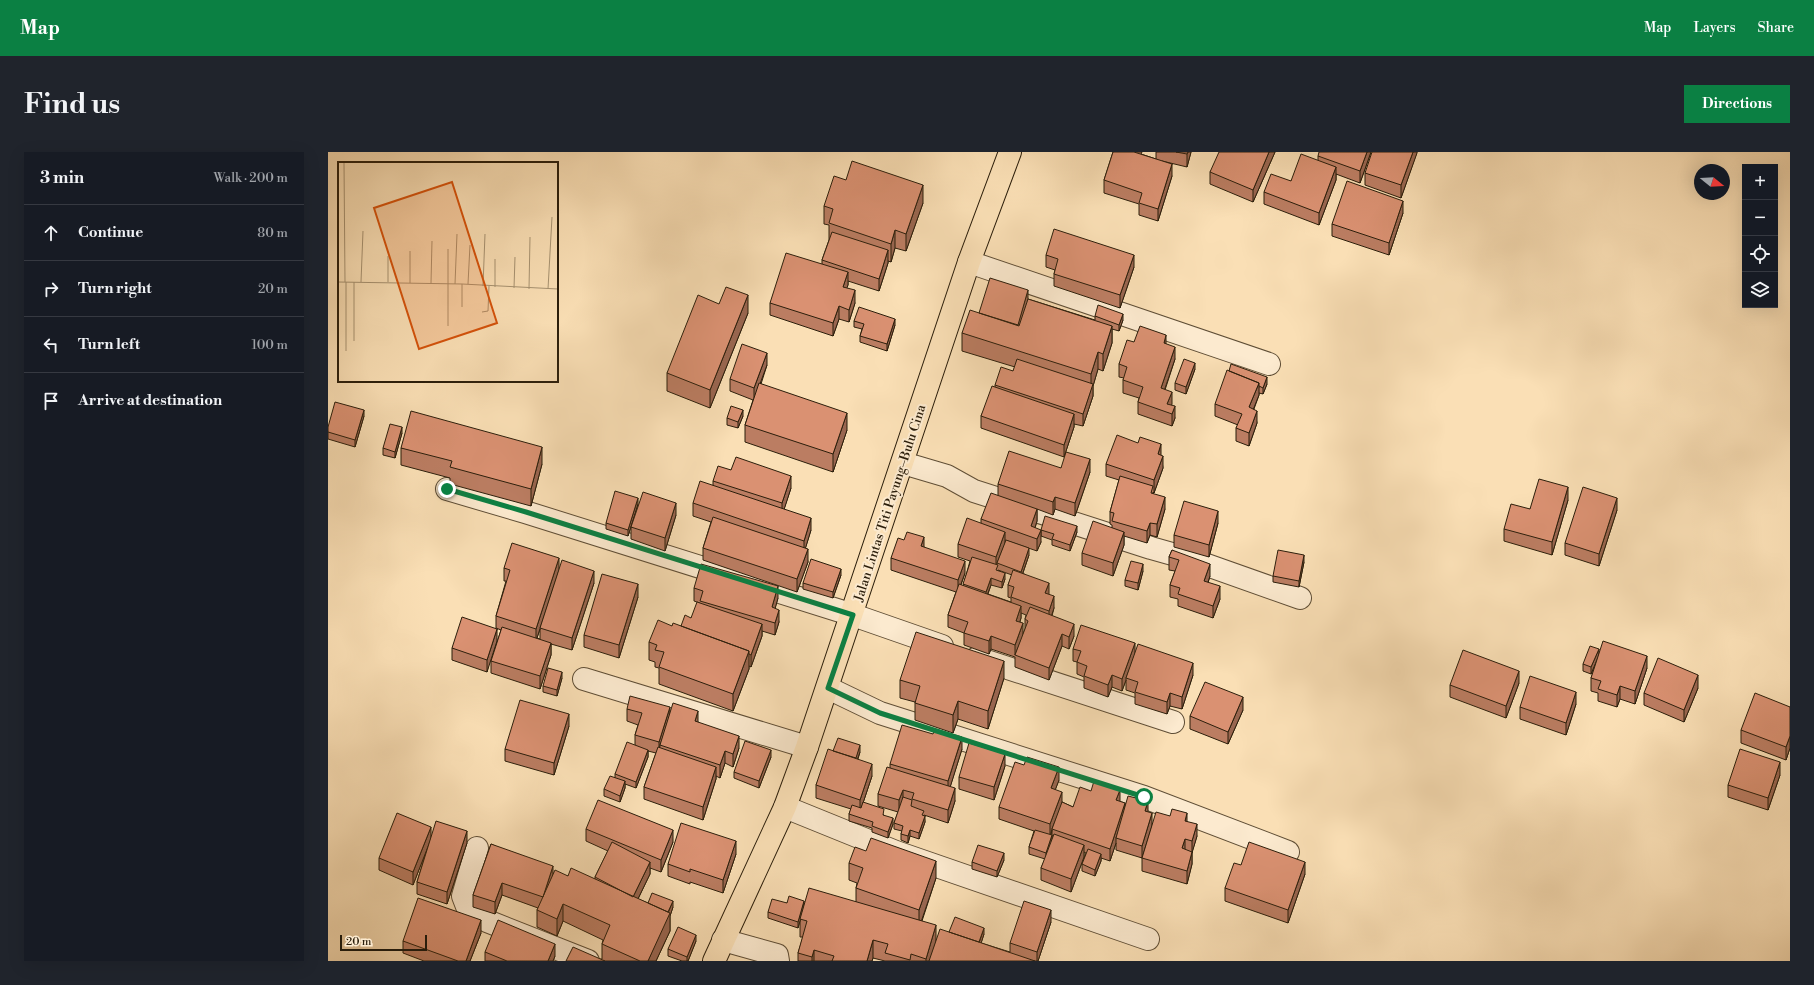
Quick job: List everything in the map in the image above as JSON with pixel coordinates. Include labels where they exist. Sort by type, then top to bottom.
[{"type":"main road","name":"Jalan Lintas Titi Payung–Bulu Cina","points":[[714,961],[785,807],[808,747],[969,262],[1010,152]]},
{"type":"street","points":[[969,262],[1269,364]]},
{"type":"street","points":[[903,463],[947,476],[974,492],[1190,559],[1300,598]]},
{"type":"street","points":[[447,489],[526,512],[853,615],[1009,670],[1173,722]]},
{"type":"street","points":[[584,679],[808,747]]},
{"type":"street","points":[[828,688],[880,713],[1144,797],[1288,852]]},
{"type":"street","points":[[785,807],[896,852],[1148,940]]},
{"type":"street","points":[[477,848],[463,896],[468,908],[487,922],[588,961]]},
{"type":"street","points":[[723,940],[777,955],[778,961]]},
{"type":"building","points":[[1113,152],[1134,152],[1172,164],[1158,209],[1139,203],[1142,193],[1104,180]]},
{"type":"building","points":[[1176,152],[1188,152],[1187,154]]},
{"type":"building","points":[[1219,152],[1269,152],[1253,190],[1210,172]]},
{"type":"building","points":[[1319,152],[1367,152],[1360,171],[1318,156]]},
{"type":"building","points":[[1372,152],[1413,152],[1401,185],[1365,173]]},
{"type":"building","points":[[1301,154],[1336,167],[1319,213],[1264,192],[1271,174],[1291,181]]},
{"type":"building","points":[[852,161],[923,185],[906,234],[895,230],[891,244],[829,223],[833,209],[824,206],[834,176],[846,180]]},
{"type":"building","points":[[1347,181],[1403,201],[1389,243],[1332,224]]},
{"type":"building","points":[[1054,229],[1134,255],[1120,295],[1054,274],[1058,259],[1046,255]]},
{"type":"building","points":[[832,232],[888,250],[879,279],[822,260]]},
{"type":"building","points":[[786,253],[848,272],[843,287],[855,290],[849,310],[839,306],[833,323],[770,303]]},
{"type":"building","points":[[990,278],[1028,290],[1018,325],[979,313]]},
{"type":"building","points":[[726,287],[748,295],[710,390],[667,373],[698,295],[719,304]]},
{"type":"building","points":[[1028,299],[1112,326],[1103,354],[1098,352],[1091,374],[962,333],[970,310],[1019,326]]},
{"type":"building","points":[[1098,305],[1123,314],[1119,325],[1095,316]]},
{"type":"building","points":[[859,307],[895,319],[887,344],[860,336],[864,324],[854,321]]},
{"type":"building","points":[[1140,326],[1166,335],[1164,343],[1175,347],[1161,388],[1172,392],[1167,404],[1175,406],[1172,414],[1138,402],[1143,387],[1123,380],[1127,367],[1119,364],[1127,340],[1134,342]]},
{"type":"building","points":[[742,344],[767,353],[754,388],[730,379]]},
{"type":"building","points":[[1017,359],[1093,384],[1083,414],[995,385],[1001,367],[1013,371]]},
{"type":"building","points":[[1184,359],[1195,363],[1186,387],[1175,383]]},
{"type":"building","points":[[1231,364],[1267,377],[1263,388],[1259,386],[1259,383],[1229,371]]},
{"type":"building","points":[[1227,370],[1259,383],[1249,407],[1257,411],[1249,433],[1236,428],[1242,414],[1215,404]]},
{"type":"building","points":[[759,383],[847,413],[833,454],[745,425]]},
{"type":"building","points":[[992,386],[1074,414],[1064,445],[981,416]]},
{"type":"building","points":[[335,402],[364,410],[355,440],[328,432]]},
{"type":"building","points":[[731,406],[743,410],[738,422],[727,418]]},
{"type":"building","points":[[411,411],[542,447],[531,489],[450,467],[452,461],[401,448]]},
{"type":"building","points":[[390,424],[402,427],[395,452],[383,448]]},
{"type":"building","points":[[1117,435],[1138,443],[1140,437],[1161,444],[1158,454],[1163,456],[1154,480],[1106,464]]},
{"type":"building","points":[[1009,451],[1061,468],[1066,452],[1090,459],[1075,503],[1055,497],[1053,502],[998,484]]},
{"type":"building","points":[[736,457],[791,476],[782,503],[713,481],[718,466],[731,470]]},
{"type":"building","points":[[1120,476],[1153,486],[1151,493],[1165,497],[1157,524],[1150,523],[1147,531],[1112,521],[1114,513],[1110,512]]},
{"type":"building","points":[[1539,479],[1568,487],[1552,542],[1504,529],[1511,504],[1530,509]]},
{"type":"building","points":[[700,481],[811,518],[804,541],[693,503]]},
{"type":"building","points":[[1583,487],[1617,498],[1599,554],[1565,543]]},
{"type":"building","points":[[615,491],[638,498],[628,530],[606,523]]},
{"type":"building","points":[[643,492],[676,503],[665,538],[631,527]]},
{"type":"building","points":[[991,493],[1037,509],[1031,526],[1041,530],[1037,539],[981,519]]},
{"type":"building","points":[[1184,501],[1218,511],[1209,545],[1174,535]]},
{"type":"building","points":[[1045,516],[1077,526],[1070,545],[1052,539],[1054,534],[1041,530]]},
{"type":"building","points":[[713,517],[808,549],[797,579],[703,548]]},
{"type":"building","points":[[967,518],[1005,532],[996,557],[958,544]]},
{"type":"building","points":[[1093,521],[1124,532],[1113,563],[1082,553]]},
{"type":"building","points":[[907,532],[924,537],[921,546],[965,561],[958,580],[891,558],[898,538],[904,540]]},
{"type":"building","points":[[1006,540],[1029,548],[1021,572],[997,563]]},
{"type":"building","points":[[512,543],[559,558],[536,629],[496,616],[510,570],[504,568]]},
{"type":"building","points":[[1172,550],[1210,564],[1204,581],[1220,586],[1213,606],[1178,594],[1180,588],[1170,585],[1179,560],[1169,557]]},
{"type":"building","points":[[1278,550],[1304,555],[1299,581],[1273,576]]},
{"type":"building","points":[[972,557],[998,565],[996,570],[1005,573],[1002,582],[991,578],[986,592],[963,584]]},
{"type":"building","points":[[811,559],[841,569],[833,592],[803,583]]},
{"type":"building","points":[[562,560],[594,571],[572,638],[540,628]]},
{"type":"building","points":[[1131,561],[1143,564],[1138,583],[1125,580]]},
{"type":"building","points":[[701,564],[778,586],[772,607],[779,610],[775,623],[700,601],[703,591],[694,588]]},
{"type":"building","points":[[1013,570],[1049,583],[1045,593],[1054,596],[1049,611],[1011,597],[1014,587],[1008,585]]},
{"type":"building","points":[[602,574],[638,584],[619,645],[584,635]]},
{"type":"building","points":[[959,584],[1021,606],[1016,621],[1023,623],[1015,645],[991,636],[989,641],[964,633],[968,622],[948,615]]},
{"type":"building","points":[[697,602],[762,624],[751,655],[749,654],[749,651],[681,626],[685,615],[691,618]]},
{"type":"building","points":[[1030,607],[1074,624],[1069,637],[1062,634],[1049,668],[1015,655],[1028,621],[1025,619]]},
{"type":"building","points":[[462,617],[497,629],[487,660],[452,648]]},
{"type":"building","points":[[658,620],[672,626],[673,623],[749,651],[733,694],[659,667],[664,652],[655,650],[657,645],[649,642]]},
{"type":"building","points":[[1081,625],[1135,643],[1122,679],[1112,675],[1108,685],[1084,676],[1087,666],[1077,662],[1081,651],[1073,649]]},
{"type":"building","points":[[502,627],[551,643],[540,676],[491,661]]},
{"type":"building","points":[[916,632],[1004,661],[988,711],[958,701],[953,715],[915,703],[920,686],[900,680]]},
{"type":"building","points":[[1603,641],[1647,656],[1635,691],[1620,686],[1617,695],[1598,689],[1601,681],[1591,678]]},
{"type":"building","points":[[1138,644],[1193,663],[1182,697],[1170,693],[1167,702],[1135,692],[1138,682],[1126,678]]},
{"type":"building","points":[[1590,646],[1599,649],[1591,667],[1583,664]]},
{"type":"building","points":[[1463,650],[1519,671],[1506,706],[1450,685]]},
{"type":"building","points":[[1658,658],[1698,675],[1684,710],[1644,693]]},
{"type":"building","points":[[548,668],[562,672],[557,690],[543,686]]},
{"type":"building","points":[[1530,676],[1576,692],[1566,723],[1520,707]]},
{"type":"building","points":[[1205,682],[1243,697],[1228,732],[1190,716]]},
{"type":"building","points":[[1755,693],[1790,707],[1790,736],[1786,747],[1741,730]]},
{"type":"building","points":[[630,696],[670,707],[659,742],[635,735],[642,713],[627,709]]},
{"type":"building","points":[[520,700],[569,714],[554,763],[505,749]]},
{"type":"building","points":[[673,703],[698,711],[695,721],[739,736],[733,754],[725,751],[720,765],[660,745]]},
{"type":"building","points":[[902,725],[933,734],[935,729],[962,737],[948,781],[890,764]]},
{"type":"building","points":[[838,738],[860,745],[856,758],[833,751]]},
{"type":"building","points":[[745,741],[771,750],[759,781],[734,772]]},
{"type":"building","points":[[627,742],[648,750],[636,782],[615,774]]},
{"type":"building","points":[[969,743],[1005,754],[994,787],[959,777]]},
{"type":"building","points":[[658,747],[716,767],[703,807],[644,787]]},
{"type":"building","points":[[828,749],[872,764],[860,800],[816,785]]},
{"type":"building","points":[[1740,749],[1780,762],[1768,798],[1728,785]]},
{"type":"building","points":[[1027,757],[1059,767],[1051,788],[1062,792],[1050,824],[999,807],[1015,762],[1024,765]]},
{"type":"building","points":[[887,767],[955,788],[948,810],[912,799],[914,793],[903,790],[899,800],[878,794]]},
{"type":"building","points":[[610,776],[625,781],[620,796],[604,789]]},
{"type":"building","points":[[1094,781],[1120,790],[1116,800],[1125,803],[1110,849],[1052,829],[1062,802],[1073,807],[1080,787],[1091,791]]},
{"type":"building","points":[[1128,796],[1148,801],[1145,811],[1152,813],[1142,846],[1116,838]]},
{"type":"building","points":[[903,797],[912,800],[911,806],[924,811],[922,815],[925,816],[919,833],[910,830],[908,836],[901,834],[903,826],[894,823]]},
{"type":"building","points":[[598,800],[673,830],[661,860],[586,829]]},
{"type":"building","points":[[863,802],[884,809],[883,815],[893,818],[888,832],[872,826],[873,822],[849,814],[852,805],[861,808]]},
{"type":"building","points":[[1172,809],[1187,813],[1185,821],[1197,824],[1192,841],[1185,839],[1182,848],[1192,852],[1187,871],[1142,858],[1156,812],[1170,816]]},
{"type":"building","points":[[397,813],[431,827],[413,872],[379,858]]},
{"type":"building","points":[[436,821],[467,831],[447,892],[417,882]]},
{"type":"building","points":[[681,823],[736,841],[723,880],[690,869],[690,872],[668,864]]},
{"type":"building","points":[[1035,830],[1052,835],[1046,853],[1029,847]]},
{"type":"building","points":[[1054,834],[1084,845],[1071,879],[1041,868]]},
{"type":"building","points":[[871,838],[936,861],[919,910],[856,888],[863,868],[849,863],[855,847],[866,851]]},
{"type":"building","points":[[612,842],[650,862],[633,897],[595,877]]},
{"type":"building","points":[[1249,842],[1305,862],[1288,910],[1225,888],[1234,863],[1241,865]]},
{"type":"building","points":[[491,844],[553,866],[543,897],[502,883],[495,902],[473,895]]},
{"type":"building","points":[[978,845],[1004,853],[997,871],[972,862]]},
{"type":"building","points":[[1088,849],[1101,854],[1095,870],[1082,864]]},
{"type":"building","points":[[571,868],[670,913],[648,961],[640,961],[602,944],[610,925],[563,904],[557,919],[537,910],[555,870],[568,876]]},
{"type":"building","points":[[809,888],[936,925],[926,959],[911,954],[910,960],[885,953],[888,944],[873,940],[867,961],[832,961],[834,956],[814,950],[812,957],[798,953],[807,921],[800,919]]},
{"type":"building","points":[[652,893],[673,901],[668,912],[648,903]]},
{"type":"building","points":[[789,896],[804,901],[798,922],[768,912],[772,899],[787,903]]},
{"type":"building","points":[[418,898],[481,920],[466,961],[458,961],[403,941]]},
{"type":"building","points":[[1024,901],[1051,910],[1037,952],[1010,943]]},
{"type":"building","points":[[955,917],[984,928],[979,942],[949,932]]},
{"type":"building","points":[[498,920],[555,944],[548,961],[507,961],[485,952]]},
{"type":"building","points":[[678,927],[696,935],[687,957],[668,949]]},
{"type":"building","points":[[940,929],[1035,961],[929,961]]},
{"type":"building","points":[[573,947],[605,961],[566,961]]},
{"type":"route","points":[[447,489],[526,512],[793,598],[853,615],[828,688],[880,713],[1144,797]]}]
